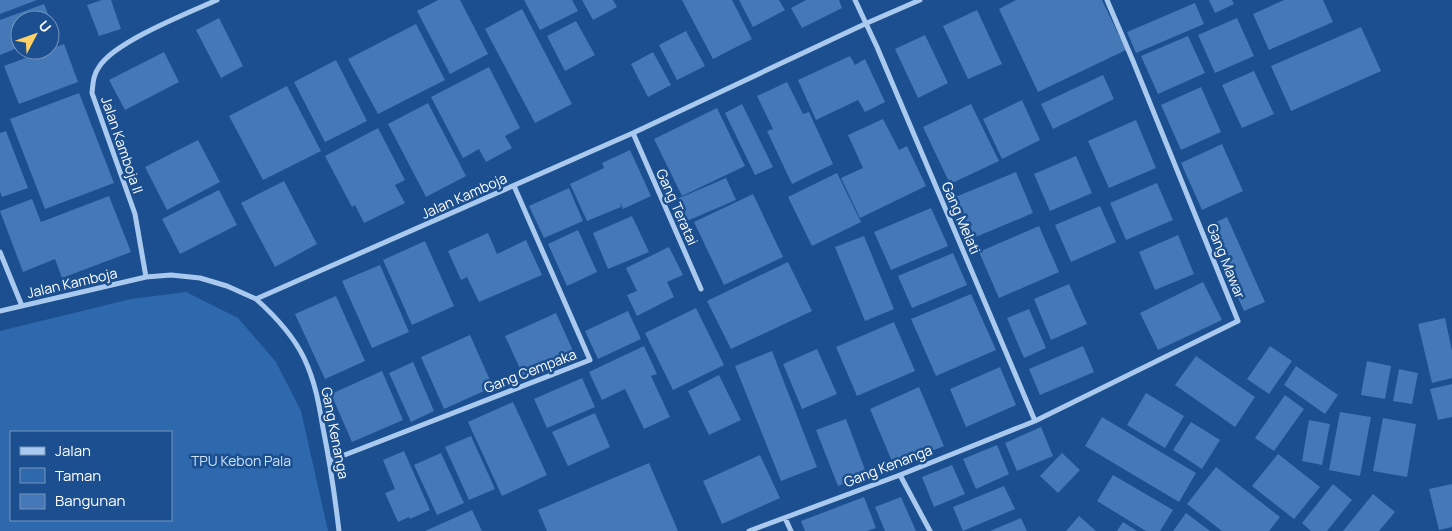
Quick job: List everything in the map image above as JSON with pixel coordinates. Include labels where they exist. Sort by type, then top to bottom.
[{"type":"street","name":"Jalan Kamboja II","points":[[146,277],[135,214],[92,93],[93,79],[98,67],[108,56],[133,39],[217,0]]},
{"type":"street","name":"Gang Melati","points":[[855,0],[1035,421]]},
{"type":"street","name":"Jalan Kamboja","points":[[0,311],[146,277],[171,275],[200,278],[227,286],[256,299],[633,133],[866,23],[920,0]]},
{"type":"street","name":"Gang Mawar","points":[[1035,421],[1238,321],[1107,0]]},
{"type":"street","name":"Gang Teratai","points":[[633,133],[701,289]]},
{"type":"street","name":"Gang Cempaka","points":[[329,461],[590,360],[514,186]]},
{"type":"street","points":[[0,252],[22,306]]},
{"type":"street","name":"Gang Kenanga","points":[[256,299],[275,316],[304,358],[318,398],[339,531]]},
{"type":"street","name":"Gang Kenanga","points":[[749,531],[900,475],[1035,421]]},
{"type":"street","points":[[900,475],[930,531]]},
{"type":"street","points":[[785,518],[791,531]]},
{"type":"green space","name":"TPU Kebon Pala","points":[[186,292],[238,318],[276,362],[301,411],[328,531],[0,531],[0,331],[131,299]]},
{"type":"building","points":[[0,0],[37,0],[10,10],[0,14]]},
{"type":"building","points":[[102,0],[111,0],[121,29],[99,36],[87,5]]},
{"type":"building","points":[[438,0],[460,0],[488,54],[450,74],[417,11]]},
{"type":"building","points":[[524,0],[572,0],[578,11],[540,30]]},
{"type":"building","points":[[582,0],[613,0],[617,7],[593,20]]},
{"type":"building","points":[[682,0],[732,0],[752,39],[713,59]]},
{"type":"building","points":[[739,0],[779,0],[785,10],[753,27]]},
{"type":"building","points":[[806,0],[839,0],[842,8],[802,28],[791,8]]},
{"type":"building","points":[[1016,0],[1102,0],[1126,50],[1038,92],[999,9]]},
{"type":"building","points":[[1209,0],[1232,0],[1234,4],[1215,13]]},
{"type":"building","points":[[1284,0],[1323,0],[1333,22],[1269,50],[1253,14]]},
{"type":"building","points":[[1195,3],[1204,24],[1136,53],[1127,32]]},
{"type":"building","points":[[44,4],[46,10],[28,10]]},
{"type":"building","points":[[522,9],[572,104],[535,123],[485,29]]},
{"type":"building","points":[[977,10],[1002,64],[968,79],[943,26]]},
{"type":"building","points":[[10,16],[10,51],[0,55],[0,20]]},
{"type":"building","points":[[219,18],[243,66],[221,78],[196,30]]},
{"type":"building","points":[[1237,18],[1254,56],[1215,73],[1198,35]]},
{"type":"building","points":[[576,21],[595,55],[565,71],[547,36]]},
{"type":"building","points":[[416,24],[445,80],[378,114],[348,59]]},
{"type":"building","points":[[1361,27],[1381,71],[1291,111],[1271,66]]},
{"type":"building","points":[[686,31],[705,66],[677,80],[659,45]]},
{"type":"building","points":[[925,35],[948,83],[918,98],[895,49]]},
{"type":"building","points":[[1188,36],[1205,73],[1158,94],[1141,56]]},
{"type":"building","points":[[64,44],[78,82],[19,104],[4,66],[20,60],[60,60],[60,45]]},
{"type":"building","points":[[164,52],[179,82],[125,110],[109,80]]},
{"type":"building","points":[[653,52],[671,85],[648,97],[631,64]]},
{"type":"building","points":[[850,56],[855,65],[865,59],[885,102],[865,112],[858,100],[816,120],[798,80]]},
{"type":"building","points":[[336,60],[367,121],[325,142],[294,82]]},
{"type":"building","points":[[489,67],[520,128],[505,136],[512,148],[486,162],[479,149],[463,158],[431,97]]},
{"type":"building","points":[[1254,71],[1274,114],[1242,128],[1222,85]]},
{"type":"building","points":[[1103,75],[1114,99],[1053,129],[1041,104]]},
{"type":"building","points":[[787,82],[803,114],[809,112],[833,164],[792,184],[767,131],[773,129],[757,96]]},
{"type":"building","points":[[287,86],[321,151],[263,180],[229,116]]},
{"type":"building","points":[[1201,87],[1221,132],[1181,150],[1161,105]]},
{"type":"building","points":[[79,93],[114,183],[45,209],[10,119]]},
{"type":"building","points":[[1022,100],[1040,140],[1002,159],[983,119]]},
{"type":"building","points":[[428,103],[466,176],[426,197],[388,124]]},
{"type":"building","points":[[742,104],[773,167],[755,175],[725,113]]},
{"type":"building","points":[[971,104],[999,161],[950,184],[923,127]]},
{"type":"building","points":[[717,108],[745,166],[682,196],[654,139]]},
{"type":"building","points":[[883,119],[899,150],[907,146],[926,186],[860,218],[841,178],[863,168],[848,135]]},
{"type":"building","points":[[1136,120],[1156,168],[1109,188],[1088,141]]},
{"type":"building","points":[[378,128],[405,180],[395,185],[405,203],[364,223],[355,205],[352,207],[325,156]]},
{"type":"building","points":[[6,131],[28,188],[2,197],[0,192],[0,133]]},
{"type":"building","points":[[198,140],[220,182],[167,210],[145,167]]},
{"type":"building","points":[[1222,144],[1243,191],[1202,210],[1181,163]]},
{"type":"building","points":[[630,150],[651,196],[623,209],[620,202],[621,207],[587,221],[570,184],[604,168],[602,163]]},
{"type":"building","points":[[1076,156],[1092,193],[1050,211],[1034,174]]},
{"type":"building","points":[[1016,172],[1033,213],[971,239],[953,198]]},
{"type":"building","points":[[837,173],[861,222],[812,246],[788,197]]},
{"type":"building","points":[[726,178],[736,200],[687,221],[677,199]]},
{"type":"building","points":[[284,181],[317,244],[275,267],[241,203]]},
{"type":"building","points":[[1157,183],[1173,220],[1126,240],[1110,203]]},
{"type":"building","points":[[569,188],[583,221],[544,238],[529,206]]},
{"type":"building","points":[[219,190],[237,225],[180,254],[162,219]]},
{"type":"building","points":[[753,194],[783,257],[724,285],[694,222]]},
{"type":"building","points":[[109,196],[131,252],[62,278],[55,259],[23,272],[0,211],[32,199],[41,222]]},
{"type":"building","points":[[1100,206],[1116,242],[1071,262],[1055,225]]},
{"type":"building","points":[[931,208],[948,246],[891,270],[874,232]]},
{"type":"building","points":[[632,216],[649,252],[608,269],[593,233]]},
{"type":"building","points":[[1227,217],[1265,302],[1244,311],[1206,227]]},
{"type":"building","points":[[1039,226],[1059,272],[999,298],[979,252]]},
{"type":"building","points":[[578,230],[597,272],[567,286],[548,244]]},
{"type":"building","points":[[488,233],[497,254],[526,240],[542,275],[479,302],[467,277],[461,280],[448,251]]},
{"type":"building","points":[[1178,235],[1194,274],[1155,290],[1139,252]]},
{"type":"building","points":[[864,236],[894,309],[865,321],[835,247]]},
{"type":"building","points":[[425,241],[454,306],[412,325],[383,260]]},
{"type":"building","points":[[669,247],[683,275],[667,282],[674,297],[637,316],[627,295],[637,291],[626,268]]},
{"type":"building","points":[[953,253],[967,285],[912,308],[898,276]]},
{"type":"building","points":[[788,262],[812,311],[731,349],[707,301]]},
{"type":"building","points":[[380,265],[409,332],[372,348],[342,281]]},
{"type":"building","points":[[1203,282],[1222,320],[1158,350],[1140,313]]},
{"type":"building","points":[[1069,284],[1087,324],[1051,340],[1034,299]]},
{"type":"building","points":[[971,294],[996,350],[936,376],[911,319]]},
{"type":"building","points":[[336,296],[365,361],[325,379],[295,314]]},
{"type":"building","points":[[696,308],[724,365],[673,390],[645,333]]},
{"type":"building","points":[[1029,309],[1046,348],[1024,358],[1007,318]]},
{"type":"building","points":[[628,311],[641,339],[598,359],[585,331]]},
{"type":"building","points":[[556,313],[574,353],[523,375],[505,336]]},
{"type":"building","points":[[1445,318],[1452,351],[1452,378],[1432,383],[1418,324]]},
{"type":"building","points":[[894,322],[915,371],[857,396],[836,347]]},
{"type":"building","points":[[470,335],[493,387],[444,409],[421,357]]},
{"type":"building","points":[[644,346],[657,374],[651,376],[670,417],[644,429],[625,389],[602,400],[589,372]]},
{"type":"building","points":[[1083,346],[1094,372],[1040,395],[1029,369]]},
{"type":"building","points":[[1270,346],[1292,361],[1269,394],[1247,379]]},
{"type":"building","points":[[817,349],[837,394],[802,409],[783,364]]},
{"type":"building","points":[[772,351],[817,467],[781,481],[735,366]]},
{"type":"building","points":[[1196,356],[1255,397],[1235,427],[1175,385]]},
{"type":"building","points":[[1367,361],[1391,366],[1385,399],[1361,395]]},
{"type":"building","points":[[413,362],[434,411],[411,422],[389,373]]},
{"type":"building","points":[[1296,366],[1338,395],[1325,414],[1284,385]]},
{"type":"building","points":[[1000,367],[1016,405],[966,427],[950,389]]},
{"type":"building","points":[[1399,369],[1418,373],[1412,404],[1393,401]]},
{"type":"building","points":[[382,371],[403,420],[352,442],[331,394]]},
{"type":"building","points":[[719,375],[741,420],[709,435],[688,391]]},
{"type":"building","points":[[582,378],[595,407],[547,428],[534,399]]},
{"type":"building","points":[[1452,384],[1452,417],[1438,420],[1430,389]]},
{"type":"building","points":[[919,387],[944,446],[894,466],[870,409]]},
{"type":"building","points":[[1146,393],[1184,416],[1165,448],[1127,425]]},
{"type":"building","points":[[1285,395],[1304,409],[1274,451],[1255,438]]},
{"type":"building","points":[[513,402],[547,475],[502,496],[468,422]]},
{"type":"building","points":[[1340,412],[1371,417],[1360,476],[1329,470]]},
{"type":"building","points":[[595,413],[610,447],[568,466],[552,432]]},
{"type":"building","points":[[1102,417],[1196,473],[1179,502],[1085,446]]},
{"type":"building","points":[[1383,418],[1416,424],[1407,477],[1373,471]]},
{"type":"building","points":[[846,419],[867,475],[838,486],[816,430]]},
{"type":"building","points":[[1309,420],[1330,424],[1322,465],[1302,461]]},
{"type":"building","points":[[1191,422],[1220,440],[1202,469],[1173,450]]},
{"type":"building","points":[[1041,427],[1053,456],[1017,471],[1005,443]]},
{"type":"building","points":[[471,436],[495,489],[469,500],[445,447]]},
{"type":"building","points":[[997,445],[1009,474],[976,489],[963,459]]},
{"type":"building","points":[[404,451],[430,510],[398,522],[385,493],[395,489],[383,460]]},
{"type":"building","points":[[441,453],[464,503],[437,515],[414,465]]},
{"type":"building","points":[[1062,453],[1080,470],[1058,493],[1040,476]]},
{"type":"building","points":[[1278,454],[1320,487],[1294,519],[1252,486]]},
{"type":"building","points":[[760,455],[780,498],[722,524],[703,481]]},
{"type":"building","points":[[649,463],[678,531],[547,531],[538,510]]},
{"type":"building","points":[[952,465],[965,494],[934,507],[922,477]]},
{"type":"building","points":[[1216,467],[1280,517],[1269,531],[1222,531],[1187,504]]},
{"type":"building","points":[[1113,475],[1173,510],[1160,531],[1146,531],[1097,501]]},
{"type":"building","points":[[1333,484],[1352,500],[1327,531],[1311,531],[1302,523]]},
{"type":"building","points":[[1452,484],[1452,527],[1439,530],[1429,489]]},
{"type":"building","points":[[1004,486],[1015,509],[963,531],[953,507]]},
{"type":"building","points":[[1373,494],[1395,512],[1379,531],[1343,531]]},
{"type":"building","points":[[864,497],[876,528],[867,531],[805,531],[801,521]]},
{"type":"building","points":[[901,497],[916,531],[885,531],[875,507]]},
{"type":"building","points":[[472,510],[482,531],[425,531]]},
{"type":"building","points":[[1186,513],[1210,531],[1173,531]]},
{"type":"building","points":[[1079,516],[1096,531],[1066,531]]},
{"type":"building","points":[[1021,518],[1027,531],[990,531]]},
{"type":"building","points":[[1123,522],[1137,531],[1117,531]]}]
